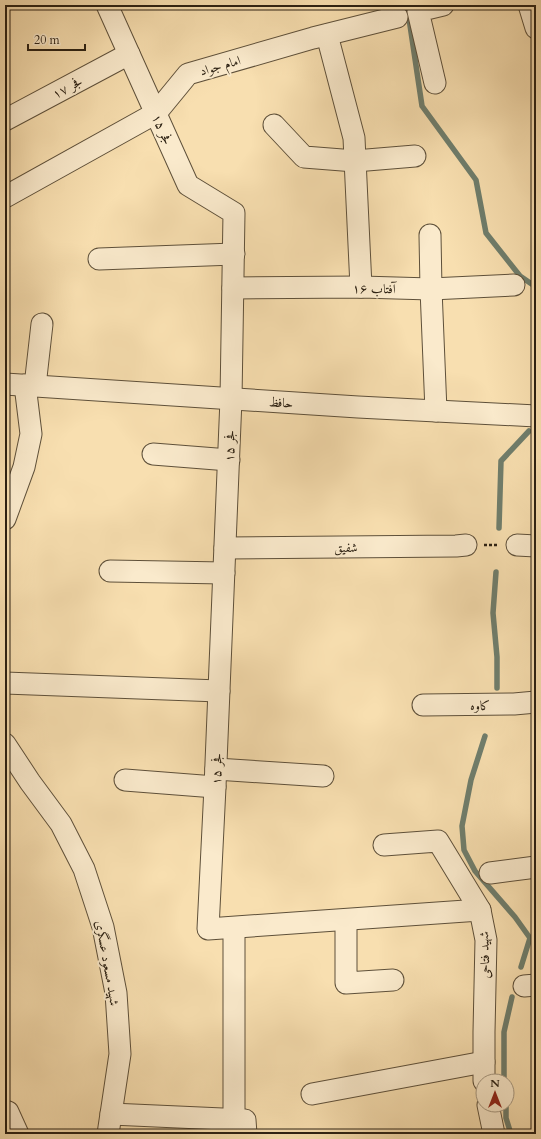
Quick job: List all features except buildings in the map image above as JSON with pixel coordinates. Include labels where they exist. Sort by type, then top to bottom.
[{"type":"street","name":"فجر ۱۵","points":[[107,5],[188,185],[234,212],[229,460],[216,778],[208,929],[234,928]]},
{"type":"street","points":[[435,83],[418,12],[443,5]]},
{"type":"street","points":[[529,5],[536,28]]},
{"type":"street","name":"امام جواد","points":[[5,197],[156,113],[188,74],[397,17]]},
{"type":"street","points":[[327,35],[354,138],[361,287]]},
{"type":"street","name":"فجر ۱۷","points":[[5,120],[130,54]]},
{"type":"street","points":[[274,125],[304,157],[355,161],[415,156]]},
{"type":"street","points":[[430,235],[436,411]]},
{"type":"street","points":[[99,259],[234,254]]},
{"type":"street","name":"آفتاب ۱۶","points":[[233,288],[361,287],[431,289],[514,285]]},
{"type":"street","points":[[5,519],[24,467],[31,434],[22,385],[42,324]]},
{"type":"street","name":"حافظ","points":[[22,385],[231,399],[536,416]]},
{"type":"street","points":[[153,454],[229,460]]},
{"type":"street","name":"شفیق","points":[[225,548],[466,545]]},
{"type":"street","points":[[110,571],[224,574]]},
{"type":"street","points":[[5,684],[219,691]]},
{"type":"street","name":"کاوه","points":[[423,705],[514,704],[536,702]]},
{"type":"street","name":"شهید مسعود عسگری","points":[[5,744],[30,782],[61,824],[84,869],[103,927],[116,993],[120,1054],[110,1124]]},
{"type":"street","points":[[125,780],[323,776]]},
{"type":"street","name":"شهید فتاحی","points":[[384,845],[438,841],[480,910],[486,940],[484,1071]]},
{"type":"street","points":[[490,873],[536,867]]},
{"type":"street","points":[[110,1124],[240,1127],[234,928],[480,910]]},
{"type":"street","points":[[346,920],[346,983],[393,980]]},
{"type":"street","points":[[312,1094],[484,1071]]},
{"type":"street","points":[[5,1111],[8,1112],[18,1134]]},
{"type":"street","points":[[490,1113],[494,1134]]},
{"type":"path","points":[[466,545],[526,546]]},
{"type":"waterway","points":[[407,5],[422,106],[476,180],[486,233],[520,276],[536,287]]},
{"type":"waterway","points":[[499,528],[501,461],[529,431]]},
{"type":"waterway","points":[[496,572],[493,613],[497,657],[497,688]]},
{"type":"waterway","points":[[485,736],[471,780],[462,826],[464,850],[475,871],[515,917],[530,938],[521,967]]},
{"type":"waterway","points":[[504,1073],[504,1032],[512,997]]},
{"type":"waterway","points":[[506,1113],[511,1134]]}]
